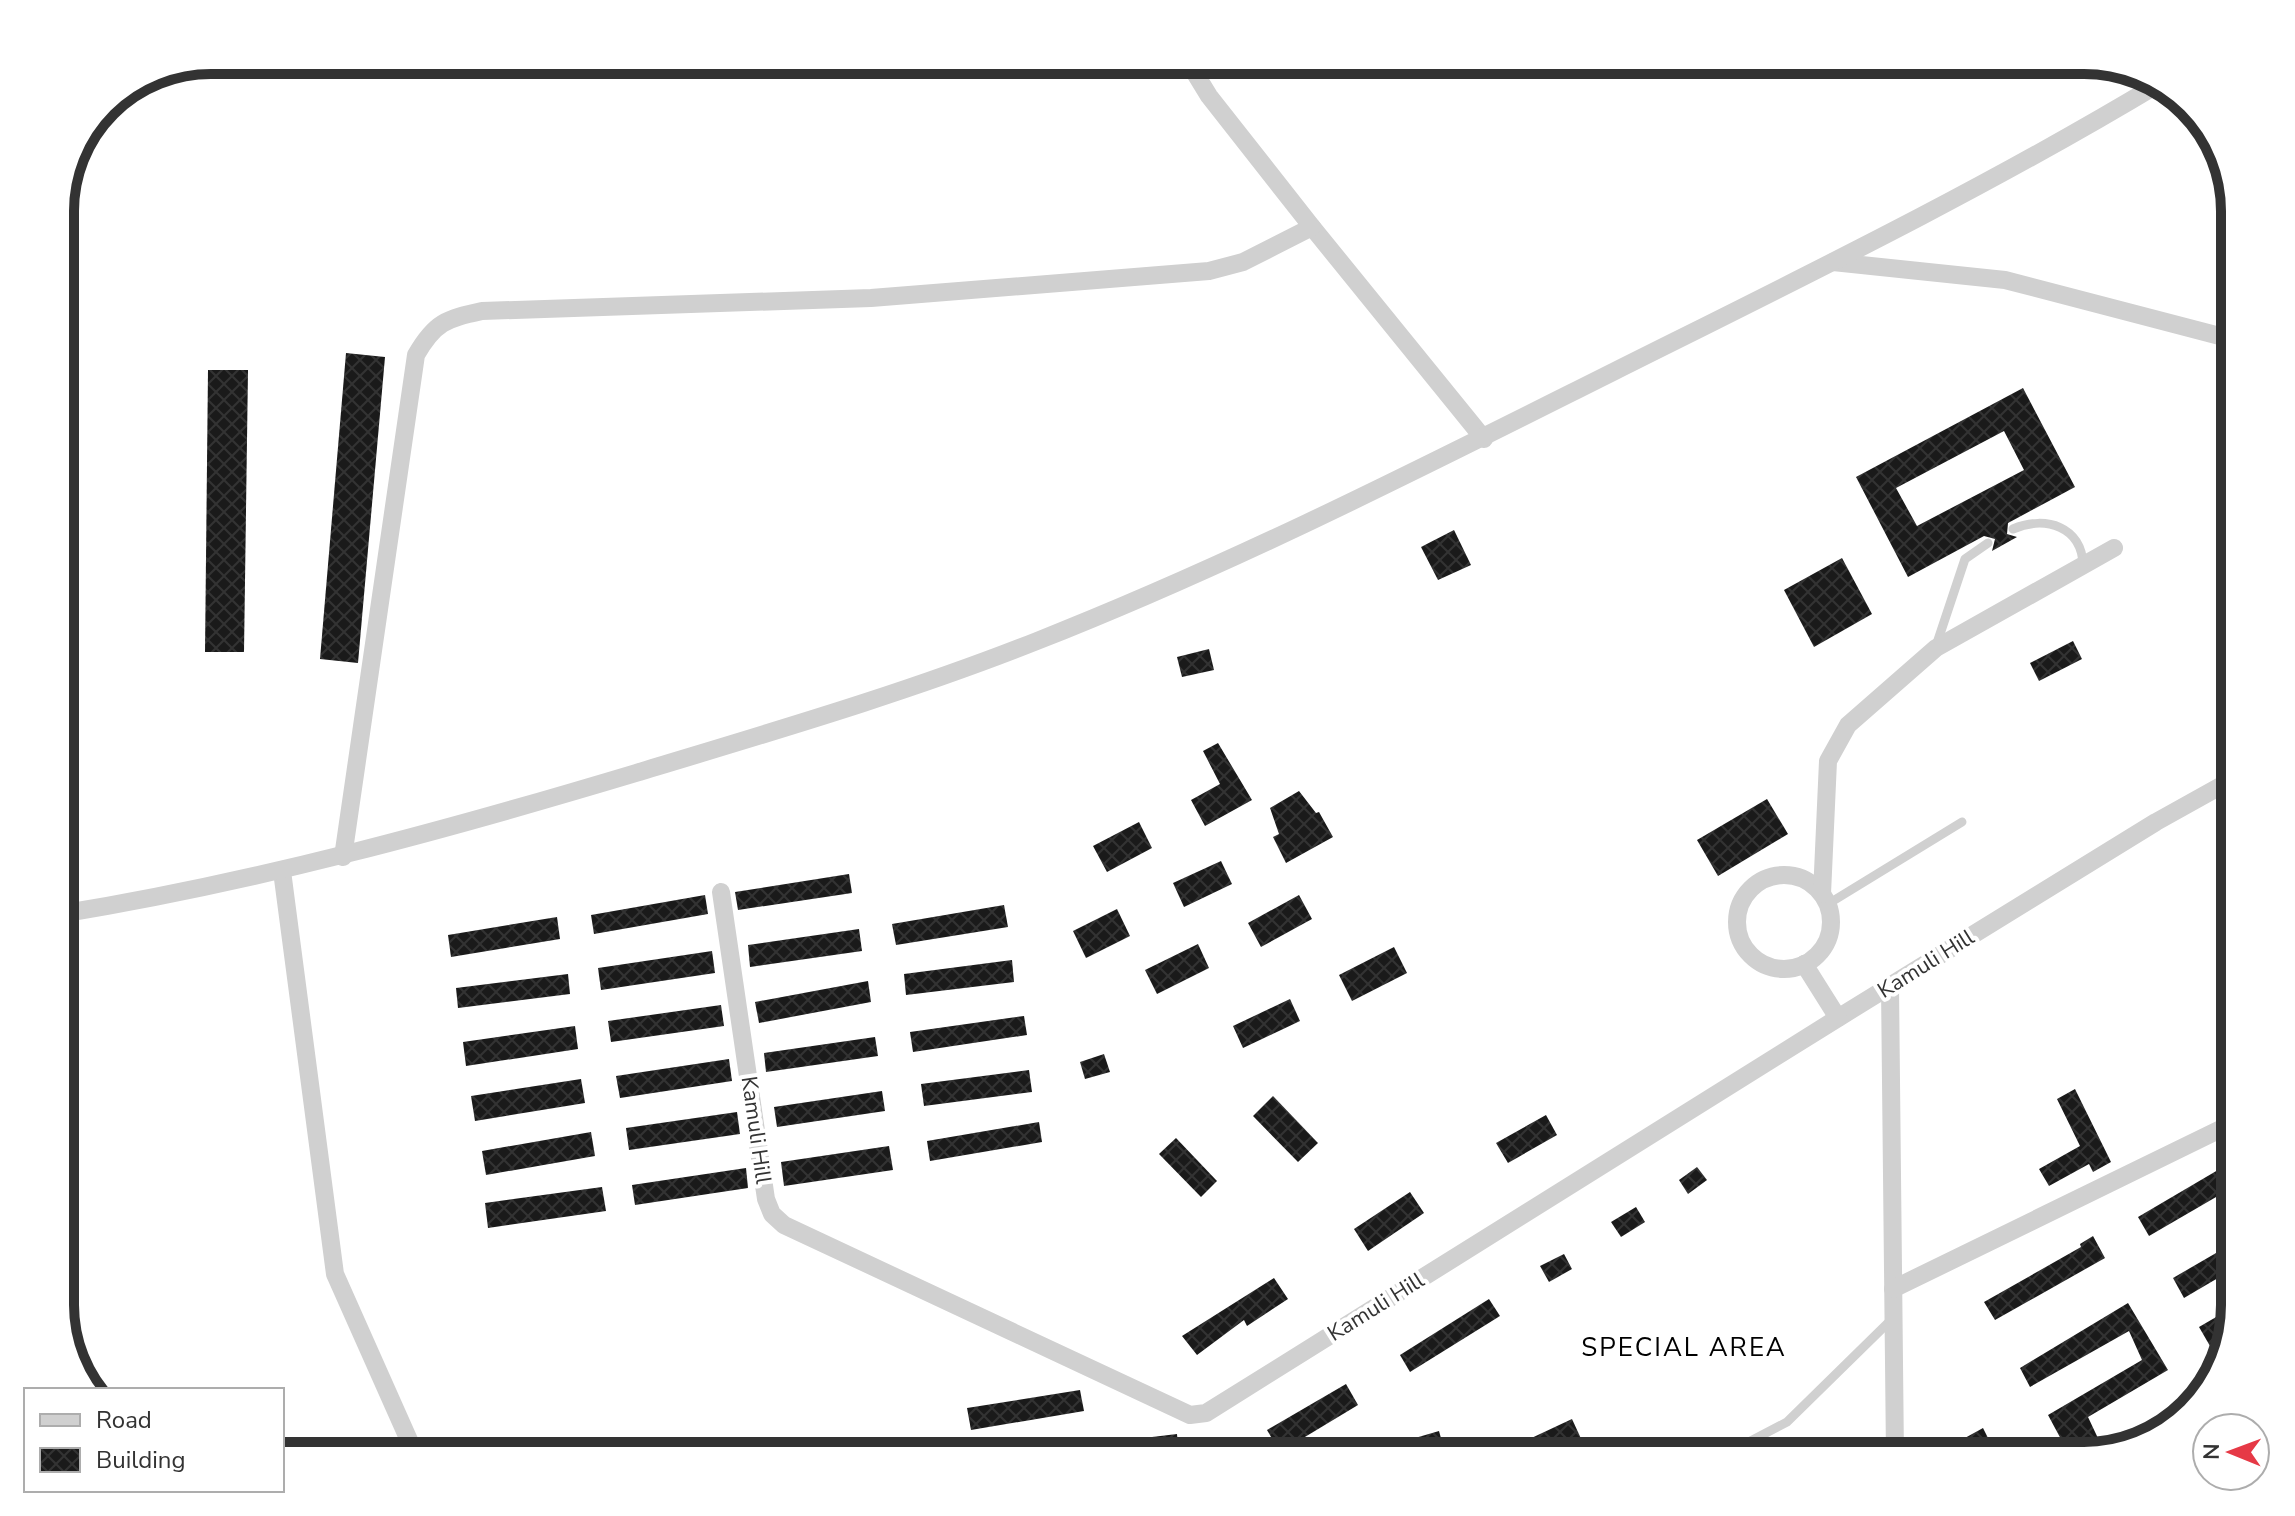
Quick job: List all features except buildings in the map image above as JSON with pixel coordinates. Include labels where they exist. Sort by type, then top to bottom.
[{"type":"street","points":[[1196,74],[1209,96],[1312,227],[1484,439]]},
{"type":"street","points":[[74,912],[149,900],[343,857],[927,683],[1042,639],[1184,578],[1484,439],[1833,262],[2070,137],[2148,90]]},
{"type":"street","points":[[343,857],[416,355],[429,331],[449,318],[482,311],[871,298],[1209,271],[1243,262],[1312,227]]},
{"type":"street","points":[[1833,262],[2005,280],[2221,336]]},
{"type":"street","points":[[1825,899],[1804,879],[1781,874],[1760,881],[1740,906],[1740,938],[1752,957],[1772,967],[1794,968],[1822,950],[1828,940],[1831,916],[1825,899],[1825,782],[1832,752],[1848,725],[1936,648],[2114,548]]},
{"type":"street","name":"Kamuli Hill","points":[[721,892],[766,1199],[772,1214],[784,1225],[813,1239],[1190,1415],[1206,1413],[1838,1018],[2156,822],[2221,786]]},
{"type":"street","points":[[282,871],[335,1274],[410,1442]]},
{"type":"street","points":[[1804,964],[1838,1018]]},
{"type":"street","points":[[1890,987],[1895,1442]]},
{"type":"street","points":[[1893,1289],[2221,1129]]},
{"type":"lane","points":[[2013,529],[2030,522],[2056,525],[2075,536],[2082,549],[2083,565]]},
{"type":"lane","points":[[1936,648],[1965,559],[1988,543]]},
{"type":"lane","points":[[1825,899],[1962,822]]},
{"type":"lane","points":[[1749,1442],[1787,1422],[1893,1319]]},
{"type":"district","name":"SPECIAL AREA","points":[[1684,1347]]}]
